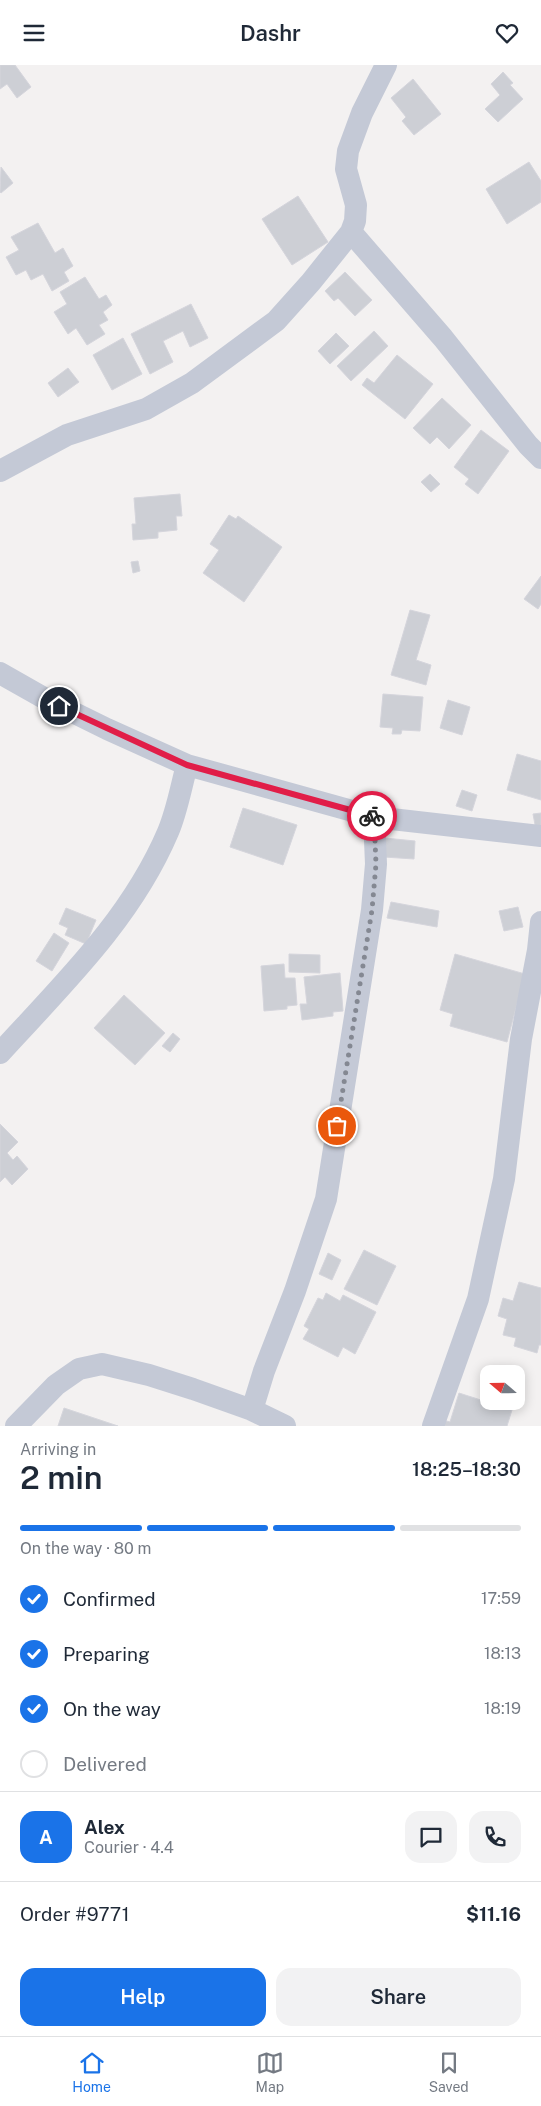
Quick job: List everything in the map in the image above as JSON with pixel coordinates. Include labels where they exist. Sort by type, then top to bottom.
[{"type":"street","points":[[0,471],[67,435],[146,409],[192,383],[276,321],[311,282],[351,232],[355,221],[356,205],[346,169],[348,151],[362,113],[386,65]]},
{"type":"street","points":[[351,232],[443,338],[528,445],[541,458]]},
{"type":"street","points":[[0,673],[44,698],[106,729],[187,765],[374,817],[541,837]]},
{"type":"street","points":[[0,1053],[58,991],[110,931],[143,881],[169,830],[187,765]]},
{"type":"street","points":[[252,1410],[264,1371],[295,1291],[326,1199],[372,910],[376,864],[374,817]]},
{"type":"street","points":[[433,1426],[478,1299],[504,1179],[521,1039],[538,950],[541,922]]},
{"type":"street","points":[[16,1426],[56,1385],[78,1369],[102,1364],[149,1375],[252,1410],[285,1426]]},
{"type":"building","points":[[0,65],[15,65],[31,87],[17,98],[7,84],[0,89]]},
{"type":"building","points":[[503,72],[513,83],[510,85],[523,99],[498,122],[485,109],[500,95],[491,84]]},
{"type":"building","points":[[413,79],[441,114],[414,135],[402,121],[406,117],[391,98]]},
{"type":"building","points":[[529,162],[541,181],[541,202],[507,224],[486,189]]},
{"type":"building","points":[[1,167],[13,183],[1,193],[0,192]]},
{"type":"building","points":[[298,196],[328,242],[292,265],[262,219]]},
{"type":"building","points":[[38,223],[55,253],[63,248],[73,266],[64,272],[69,281],[52,291],[43,274],[31,280],[26,270],[16,275],[6,257],[19,250],[11,237]]},
{"type":"building","points":[[345,272],[372,300],[355,316],[338,298],[334,301],[325,291]]},
{"type":"building","points":[[85,277],[99,299],[106,295],[112,305],[103,312],[108,320],[99,325],[105,334],[87,345],[76,328],[68,334],[54,312],[67,304],[60,292]]},
{"type":"building","points":[[191,304],[208,338],[190,347],[183,331],[163,341],[173,362],[150,374],[131,334]]},
{"type":"building","points":[[374,331],[388,346],[351,381],[337,366]]},
{"type":"building","points":[[336,333],[349,346],[330,364],[318,351]]},
{"type":"building","points":[[123,338],[142,374],[112,390],[93,355]]},
{"type":"building","points":[[397,355],[433,384],[405,419],[362,385],[367,378],[374,383]]},
{"type":"building","points":[[68,368],[79,382],[58,397],[48,383]]},
{"type":"building","points":[[442,398],[471,425],[449,449],[437,437],[430,444],[413,428]]},
{"type":"building","points":[[481,430],[509,451],[478,494],[465,484],[469,479],[454,467]]},
{"type":"building","points":[[430,474],[440,484],[431,492],[421,482]]},
{"type":"building","points":[[180,494],[182,516],[176,516],[177,530],[158,532],[158,538],[133,540],[132,524],[136,524],[134,498]]},
{"type":"building","points":[[229,515],[236,519],[238,516],[282,547],[244,602],[203,573],[219,550],[210,544]]},
{"type":"building","points":[[138,561],[140,571],[133,573],[131,562]]},
{"type":"building","points":[[541,576],[541,604],[538,609],[524,599]]},
{"type":"building","points":[[410,610],[430,615],[416,660],[431,665],[426,685],[391,675]]},
{"type":"building","points":[[383,694],[423,697],[420,731],[402,730],[401,734],[392,734],[393,728],[380,727]]},
{"type":"building","points":[[448,700],[470,707],[462,735],[440,728]]},
{"type":"building","points":[[517,754],[541,761],[541,800],[507,790]]},
{"type":"building","points":[[462,790],[477,795],[472,811],[456,806]]},
{"type":"building","points":[[243,808],[297,825],[283,865],[230,847]]},
{"type":"building","points":[[541,813],[541,829],[536,830],[533,814]]},
{"type":"building","points":[[385,838],[415,841],[414,859],[384,857]]},
{"type":"building","points":[[391,902],[439,911],[437,927],[387,918]]},
{"type":"building","points":[[518,907],[523,927],[504,931],[499,911]]},
{"type":"building","points":[[66,908],[96,920],[86,944],[65,935],[68,928],[59,924]]},
{"type":"building","points":[[54,933],[69,943],[52,971],[36,961]]},
{"type":"building","points":[[289,954],[320,955],[320,973],[289,972]]},
{"type":"building","points":[[455,954],[525,974],[507,1042],[450,1026],[453,1014],[440,1010]]},
{"type":"building","points":[[284,964],[285,978],[295,978],[297,1005],[287,1006],[287,1009],[264,1011],[261,966]]},
{"type":"building","points":[[340,973],[343,1011],[333,1012],[333,1016],[302,1020],[300,1004],[307,1004],[304,977]]},
{"type":"building","points":[[124,995],[165,1033],[135,1065],[94,1028]]},
{"type":"building","points":[[173,1033],[180,1039],[170,1052],[162,1046]]},
{"type":"building","points":[[0,1124],[18,1142],[7,1153],[13,1160],[17,1156],[28,1169],[12,1185],[5,1177],[0,1182]]},
{"type":"building","points":[[364,1250],[396,1266],[377,1305],[344,1289]]},
{"type":"building","points":[[328,1253],[341,1260],[332,1280],[319,1274]]},
{"type":"building","points":[[519,1282],[541,1288],[541,1345],[539,1345],[537,1353],[514,1346],[516,1338],[503,1335],[507,1319],[498,1316],[503,1298],[513,1301]]},
{"type":"building","points":[[326,1293],[340,1301],[343,1295],[376,1312],[355,1354],[343,1347],[338,1357],[303,1339],[309,1329],[304,1326],[318,1298],[323,1300]]},
{"type":"building","points":[[459,1393],[480,1400],[480,1410],[512,1410],[507,1426],[441,1426],[443,1420],[450,1422]]},
{"type":"building","points":[[64,1408],[118,1426],[58,1426]]},
{"type":"way so far","points":[[337,1126],[372,910],[376,864],[374,817],[372,816]]},
{"type":"route","points":[[59,706],[187,765],[372,816]]}]
